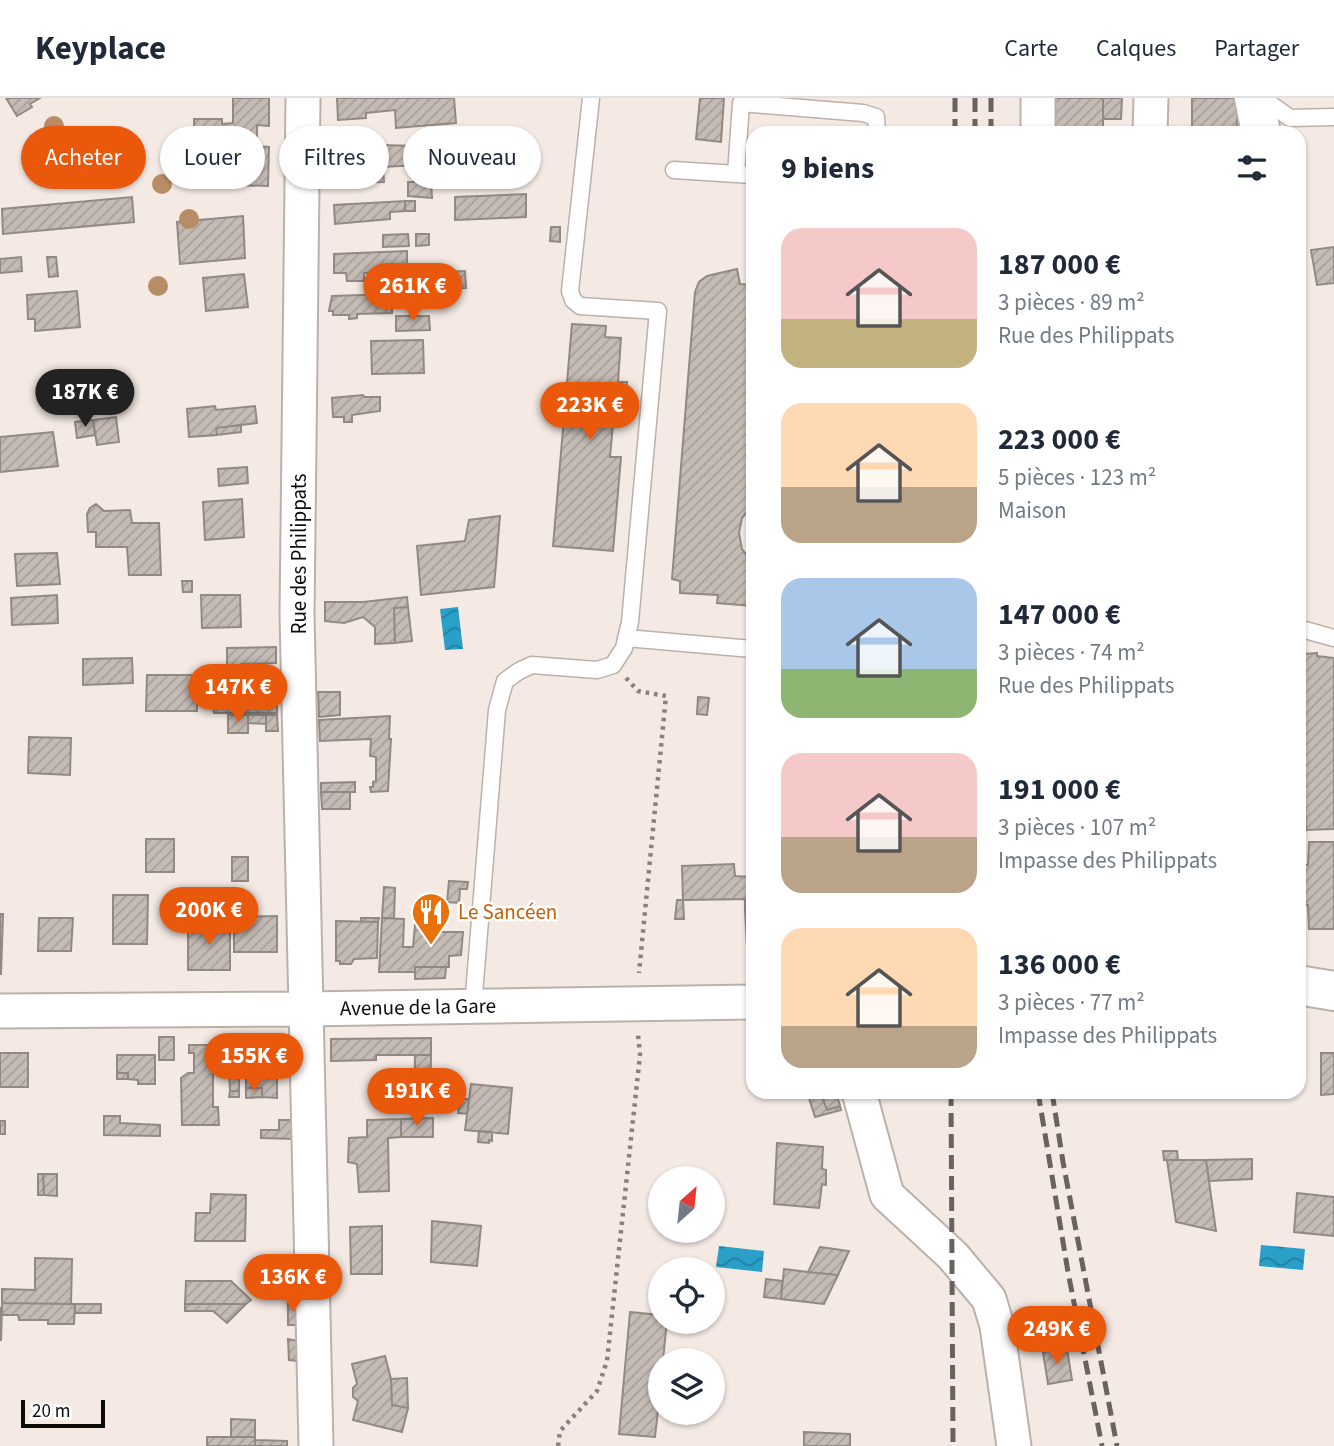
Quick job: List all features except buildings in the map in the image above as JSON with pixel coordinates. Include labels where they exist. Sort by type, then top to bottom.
[{"type":"street","name":"Rue des Philippats","points":[[303,98],[298,615],[316,1446]]},
{"type":"street","points":[[1038,98],[1038,126]]},
{"type":"street","points":[[1150,126],[1151,98]]},
{"type":"street","points":[[1247,126],[1253,98]]},
{"type":"street","points":[[1253,98],[1259,126]]},
{"type":"street","points":[[1306,986],[1334,991]]},
{"type":"street","name":"Avenue de la Gare","points":[[0,1011],[746,1002]]},
{"type":"street","points":[[861,1099],[887,1195],[953,1256],[989,1299],[998,1326],[1014,1446]]},
{"type":"lane","points":[[473,1007],[497,710],[505,681],[532,665],[597,670],[613,665],[624,648],[630,622],[657,311],[580,306],[573,300],[570,291],[591,98]]},
{"type":"lane","points":[[1262,98],[1290,118],[1334,117]]},
{"type":"lane","points":[[674,170],[744,175],[741,103],[863,113],[876,117],[877,126]]},
{"type":"lane","points":[[1306,630],[1334,638]]},
{"type":"lane","points":[[626,638],[746,648]]},
{"type":"path","points":[[558,1446],[560,1431],[597,1391],[607,1361],[640,1055],[636,1004],[666,696],[638,691],[613,665]]},
{"type":"water","points":[[458,607],[463,649],[445,650],[440,609]]},
{"type":"water","points":[[1261,1245],[1305,1249],[1303,1270],[1259,1266]]},
{"type":"water","points":[[719,1246],[764,1251],[762,1272],[725,1268],[725,1257],[717,1257]]},
{"type":"railway","points":[[955,98],[955,126]]},
{"type":"railway","points":[[975,98],[975,126]]},
{"type":"railway","points":[[991,98],[991,126]]},
{"type":"railway","points":[[951,1099],[953,1446]]},
{"type":"railway","points":[[1039,1099],[1068,1272],[1102,1446]]},
{"type":"railway","points":[[1053,1099],[1117,1446]]},
{"type":"place","name":"Le Sancéen","points":[[431,946]]}]
